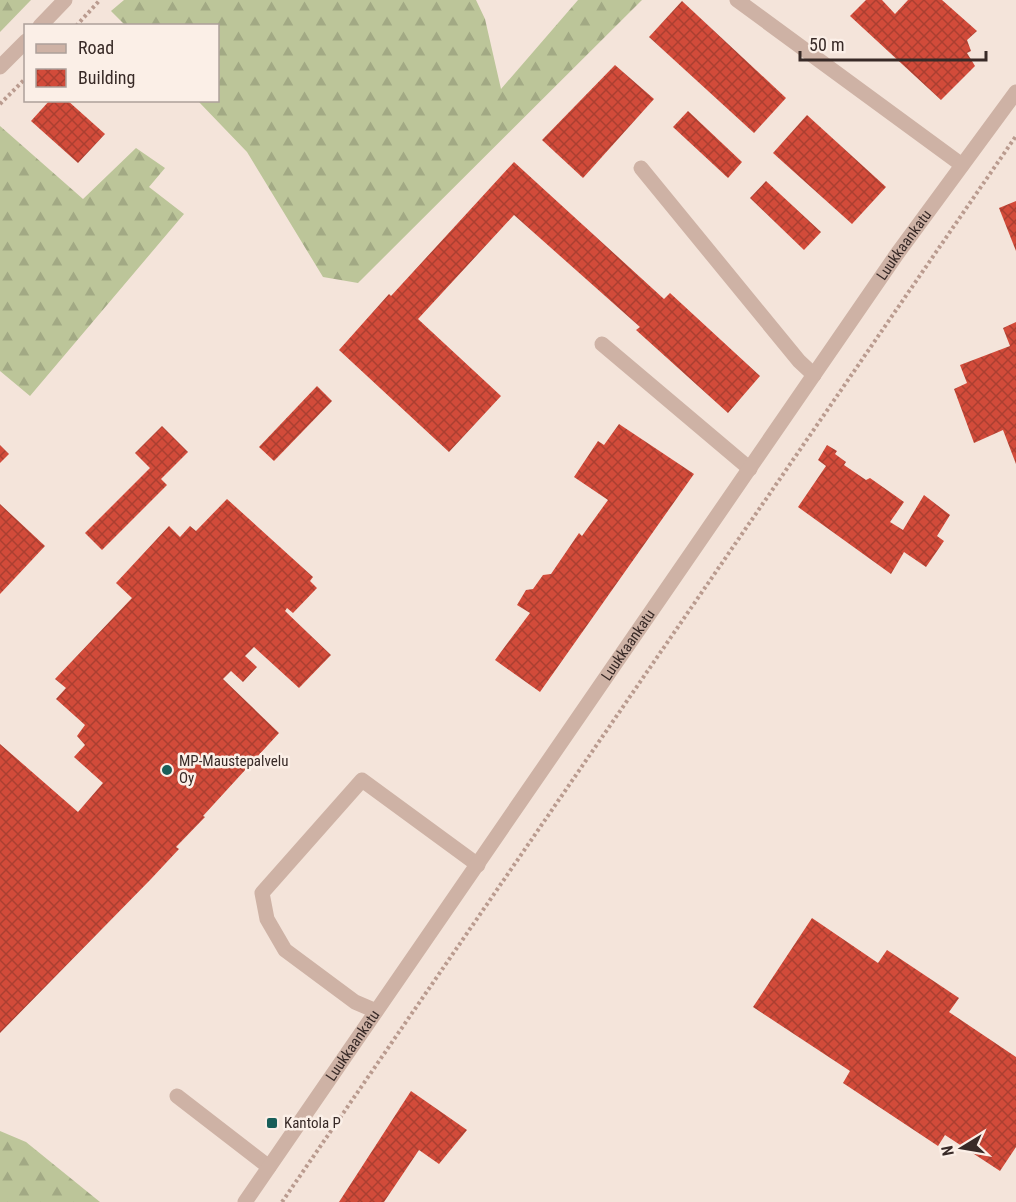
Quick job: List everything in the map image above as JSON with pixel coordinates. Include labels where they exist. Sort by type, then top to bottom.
[{"type":"street","points":[[42,24],[65,0]]},
{"type":"street","points":[[737,0],[962,165]]},
{"type":"street","points":[[0,67],[24,42]]},
{"type":"street","name":"Luukkaankatu","points":[[245,1202],[897,254],[1016,92]]},
{"type":"street","points":[[641,168],[814,375]]},
{"type":"street","points":[[602,344],[750,469]]},
{"type":"street","points":[[376,1011],[355,1002],[285,950],[267,919],[262,893],[362,780],[478,865]]},
{"type":"street","points":[[177,1096],[269,1167]]},
{"type":"path","points":[[78,24],[100,0]]},
{"type":"path","points":[[0,104],[24,80]]},
{"type":"path","points":[[282,1202],[1016,136]]},
{"type":"green space","points":[[0,0],[31,0],[0,32]]},
{"type":"green space","points":[[124,0],[476,0],[485,19],[501,89],[578,0],[642,0],[358,283],[323,277],[247,152],[199,102],[219,102],[219,24],[124,24],[111,11]]},
{"type":"green space","points":[[0,126],[83,199],[136,148],[165,168],[149,187],[184,214],[30,396],[0,371]]},
{"type":"green space","points":[[0,1131],[26,1142],[100,1202],[0,1202]]},
{"type":"building","points":[[866,0],[882,0],[895,14],[908,0],[942,0],[977,31],[967,40],[971,51],[967,53],[975,66],[941,100],[850,16]]},
{"type":"building","points":[[682,1],[786,98],[754,133],[649,37]]},
{"type":"building","points":[[615,65],[654,99],[583,178],[542,140]]},
{"type":"building","points":[[48,102],[69,102],[105,134],[78,163],[31,121]]},
{"type":"building","points":[[688,111],[742,162],[728,178],[673,127]]},
{"type":"building","points":[[807,115],[886,187],[852,224],[773,153]]},
{"type":"building","points":[[514,162],[664,299],[670,293],[760,376],[728,413],[636,330],[640,327],[514,215],[418,319],[501,396],[449,452],[339,350]]},
{"type":"building","points":[[766,181],[821,232],[804,250],[750,198]]},
{"type":"building","points":[[1016,201],[1016,251],[999,208]]},
{"type":"building","points":[[1016,322],[1016,464],[1003,430],[974,443],[954,389],[967,383],[960,365],[1010,346],[1003,328]]},
{"type":"building","points":[[317,386],[332,401],[274,461],[259,447]]},
{"type":"building","points":[[619,424],[694,474],[540,692],[495,660],[530,613],[517,605],[526,590],[533,589],[543,575],[551,574],[579,533],[582,536],[608,500],[574,477],[598,441],[604,445]]},
{"type":"building","points":[[162,426],[188,452],[161,479],[167,485],[102,550],[85,533],[150,468],[135,453]]},
{"type":"building","points":[[0,445],[9,454],[0,463]]},
{"type":"building","points":[[827,445],[837,451],[835,454],[846,462],[844,465],[866,480],[870,478],[904,502],[890,522],[903,530],[924,495],[950,515],[937,536],[944,541],[926,567],[904,552],[891,574],[798,507],[826,466],[818,460]]},
{"type":"building","name":"MP-Maustepalvelu Oy","points":[[227,499],[313,577],[310,581],[317,588],[293,613],[287,608],[285,611],[331,655],[299,688],[254,647],[245,656],[257,667],[243,682],[231,671],[223,679],[279,733],[176,847],[179,849],[0,1033],[0,744],[78,812],[103,783],[74,757],[85,745],[77,736],[85,725],[56,699],[66,688],[55,679],[132,598],[116,583],[169,526],[180,537],[190,526],[196,531]]},
{"type":"building","points":[[0,504],[45,546],[0,594]]},
{"type":"building","points":[[812,918],[878,963],[887,950],[959,998],[949,1012],[1016,1057],[1016,1147],[1000,1171],[945,1135],[938,1146],[843,1083],[850,1071],[753,1007]]},
{"type":"building","points":[[411,1091],[467,1130],[439,1164],[419,1150],[384,1202],[339,1202]]},
{"type":"place","name":"MP-Maustepalvelu Oy","points":[[167,770]]},
{"type":"place","name":"Kantola P","points":[[272,1123]]}]
